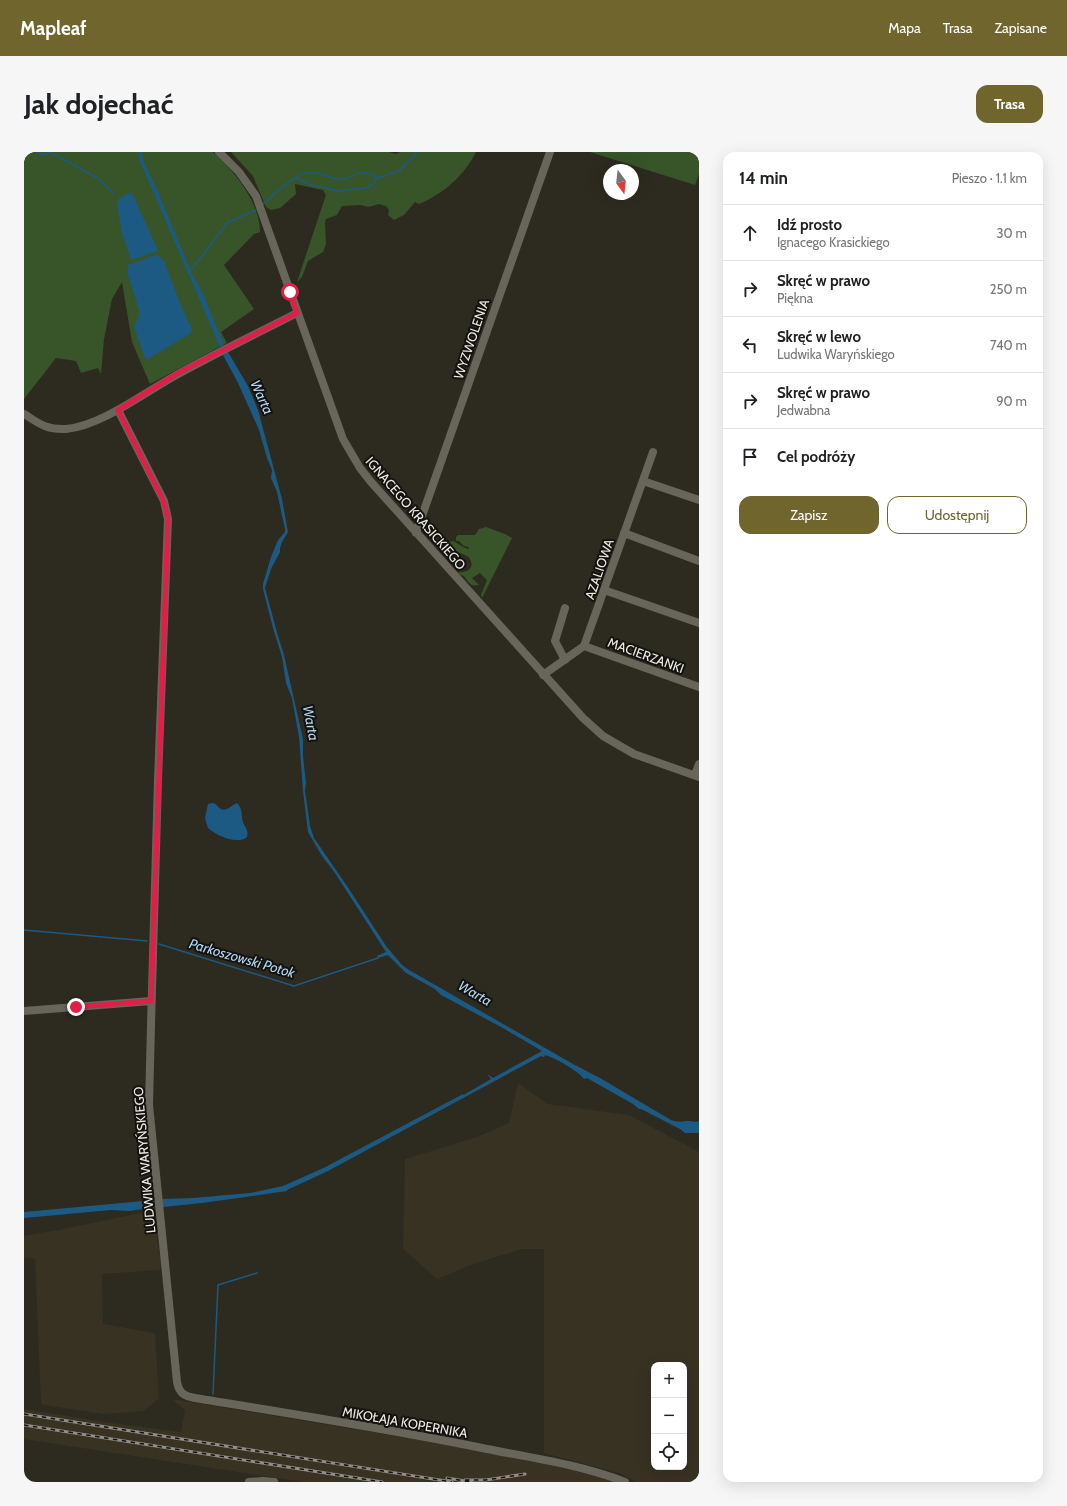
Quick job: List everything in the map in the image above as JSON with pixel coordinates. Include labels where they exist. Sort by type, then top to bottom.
[{"type":"street","name":"IGNACEGO KRASICKIEGO","points":[[219,152],[239,172],[256,196],[343,439],[370,482],[582,718],[603,736],[634,754],[697,776]]},
{"type":"street","name":"WYZWOLENIA","points":[[416,533],[550,152]]},
{"type":"street","points":[[24,414],[48,429],[66,429],[81,426],[118,410],[180,372],[297,313]]},
{"type":"street","name":"LUDWIKA WARYŃSKIEGO","points":[[118,410],[164,502],[168,519],[151,1001],[149,1105],[179,1391]]},
{"type":"street","name":"AZALIOWA","points":[[584,646],[653,452]]},
{"type":"street","points":[[643,480],[699,500]]},
{"type":"street","points":[[624,533],[699,561]]},
{"type":"street","points":[[604,590],[699,623]]},
{"type":"street","points":[[565,608],[555,641],[565,660]]},
{"type":"street","points":[[542,675],[584,646]]},
{"type":"street","name":"MACIERZANKI","points":[[584,646],[699,687]]},
{"type":"street","points":[[697,776],[699,764]]},
{"type":"street","points":[[24,1011],[151,1001]]},
{"type":"street","name":"MIKOŁAJA KOPERNIKA","points":[[179,1391],[186,1396],[195,1398],[440,1439],[585,1469],[625,1482]]},
{"type":"street","points":[[249,1482],[274,1482]]},
{"type":"shaded area","points":[[518,1083],[548,1104],[629,1115],[699,1152],[699,1482],[636,1482],[619,1473],[544,1453],[544,1249],[522,1249],[473,1264],[437,1279],[403,1249],[405,1159],[477,1137],[509,1123]]},
{"type":"shaded area","points":[[155,1210],[157,1240],[161,1262],[160,1270],[102,1274],[103,1324],[155,1333],[159,1398],[144,1411],[103,1414],[44,1405],[41,1403],[35,1259],[24,1258],[24,1236]]},
{"type":"shaded area","points":[[172,1399],[498,1453],[606,1477],[618,1482],[303,1482],[24,1439],[24,1409],[104,1422],[181,1432],[185,1410]]},
{"type":"green space","points":[[24,152],[213,152],[229,168],[251,199],[259,221],[260,232],[254,234],[224,265],[254,309],[221,332],[227,343],[150,384],[132,342],[122,282],[112,299],[104,339],[101,374],[98,368],[81,373],[76,361],[56,358],[24,399]]},
{"type":"green space","points":[[231,152],[389,152],[396,154],[400,152],[476,152],[465,169],[452,183],[428,200],[419,204],[415,202],[404,215],[394,220],[388,215],[389,210],[386,206],[379,204],[368,207],[361,205],[342,206],[337,215],[326,219],[326,244],[323,252],[308,261],[302,277],[297,282],[326,195],[323,190],[295,184],[296,194],[280,208],[271,210],[266,207],[253,176]]},
{"type":"green space","points":[[590,152],[699,152],[699,174],[695,185],[639,167],[639,164],[628,164]]},
{"type":"green space","points":[[486,527],[512,538],[482,598],[481,595],[487,580],[480,573],[472,578],[479,585],[470,584],[464,576],[458,574],[469,569],[472,563],[470,559],[467,556],[456,553],[456,558],[452,563],[450,563],[445,550],[449,542],[453,541],[469,549],[469,547],[464,546],[459,541],[456,541],[456,537],[458,535],[475,535],[479,529]]},
{"type":"water","points":[[138,152],[142,152],[143,160],[190,269],[193,268],[191,272],[203,294],[224,345],[220,347],[140,161]]},
{"type":"water","points":[[128,193],[132,193],[157,248],[157,251],[132,260],[122,234],[117,204],[118,200]]},
{"type":"water","points":[[156,255],[164,261],[192,330],[191,333],[148,359],[145,358],[134,327],[139,316],[139,310],[128,275],[128,265]]},
{"type":"water","points":[[228,352],[248,386],[258,410],[282,499],[288,532],[282,542],[280,552],[271,569],[265,588],[284,655],[303,739],[306,783],[305,791],[310,826],[314,838],[386,946],[402,965],[671,1120],[678,1122],[699,1121],[699,1133],[685,1133],[680,1129],[639,1109],[633,1104],[587,1078],[584,1079],[577,1072],[566,1065],[545,1055],[544,1057],[541,1056],[328,1171],[287,1191],[163,1207],[162,1199],[250,1193],[283,1186],[339,1161],[455,1100],[491,1079],[487,1074],[493,1078],[542,1051],[503,1028],[441,995],[435,989],[406,973],[388,955],[378,958],[377,956],[386,952],[335,873],[322,856],[308,832],[299,737],[292,698],[286,683],[282,657],[263,589],[263,584],[271,557],[278,540],[285,532],[285,529],[277,492],[271,478],[272,470],[259,430],[238,383],[223,355]]},
{"type":"water","points":[[213,803],[223,810],[237,803],[239,805],[247,831],[247,837],[233,840],[216,834],[208,828],[205,818],[208,804]]},
{"type":"water","points":[[154,1200],[155,1207],[130,1211],[111,1210],[24,1218],[24,1212]]},
{"type":"waterway","points":[[37,152],[43,155],[50,152],[97,178],[114,194]]},
{"type":"waterway","points":[[263,204],[286,184],[300,175],[312,172],[342,179],[359,173],[366,173],[377,178],[399,171],[417,152]]},
{"type":"waterway","points":[[296,178],[312,185],[338,191],[366,188],[373,184],[377,178]]},
{"type":"waterway","points":[[193,268],[227,223],[256,210]]},
{"type":"waterway","name":"Parkoszowski Potok","points":[[24,930],[147,941]]},
{"type":"waterway","name":"Parkoszowski Potok","points":[[159,944],[294,986],[378,958]]},
{"type":"waterway","points":[[329,1166],[463,1095]]},
{"type":"waterway","points":[[213,1394],[218,1285],[257,1273]]},
{"type":"railway","points":[[24,1414],[452,1482]]},
{"type":"railway","points":[[24,1425],[382,1482]]},
{"type":"railway","points":[[465,1480],[486,1480],[525,1474]]},
{"type":"railway","points":[[447,1478],[471,1482]]},
{"type":"route","points":[[76,1007],[151,1001],[168,519],[164,502],[118,410],[180,372],[297,313],[290,292]]},
{"type":"water label","name":"Warta","points":[[262,397]]},
{"type":"water label","name":"Warta","points":[[311,723]]},
{"type":"water label","name":"Warta","points":[[475,993]]}]
